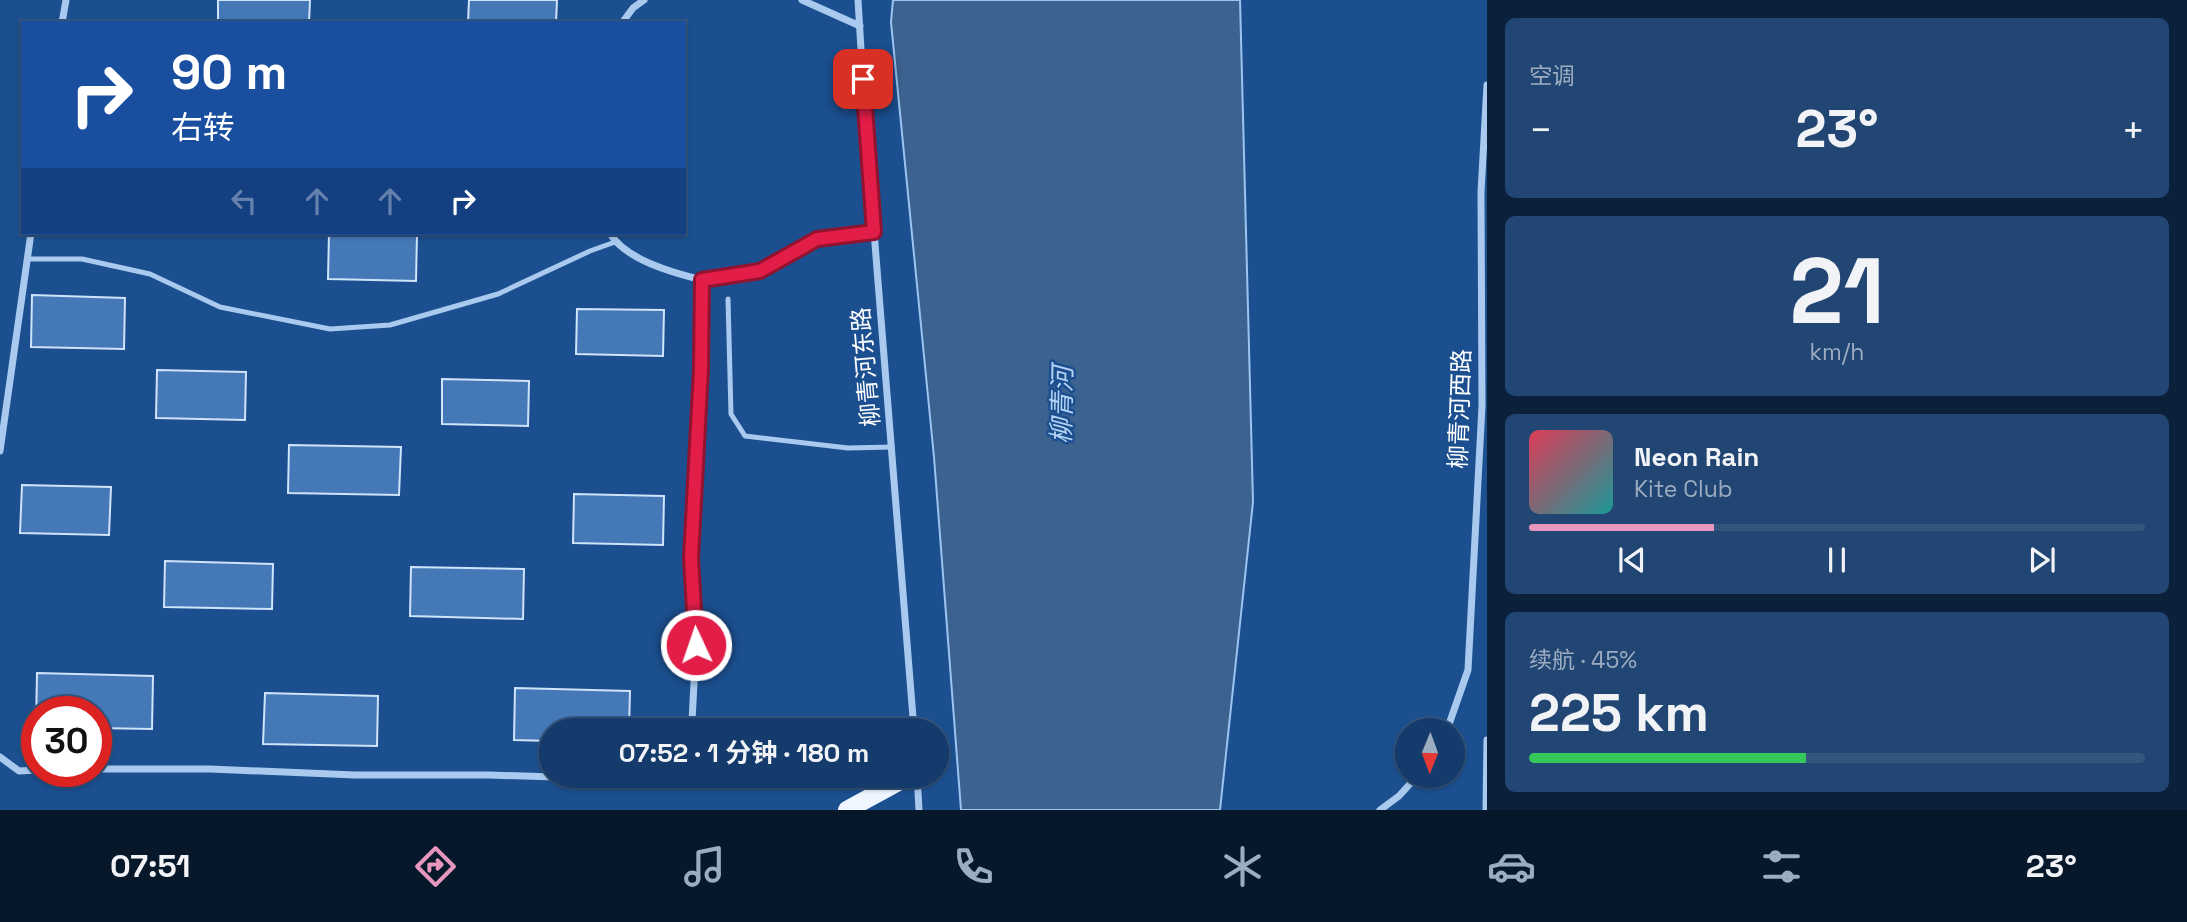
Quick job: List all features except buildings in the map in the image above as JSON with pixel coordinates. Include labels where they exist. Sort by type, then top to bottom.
[{"type":"main road","points":[[848,810],[888,788]]},
{"type":"street","points":[[62,21],[66,0]]},
{"type":"street","points":[[623,21],[633,8],[644,0]]},
{"type":"street","points":[[802,0],[860,26]]},
{"type":"street","name":"柳青河东路","points":[[858,0],[913,718]]},
{"type":"street","name":"柳青河西路","points":[[1451,718],[1468,670],[1482,406],[1481,192],[1487,85]]},
{"type":"street","points":[[611,235],[615,242],[660,270],[702,280],[760,271],[817,239],[874,232]]},
{"type":"street","points":[[0,451],[31,235]]},
{"type":"street","points":[[692,718],[696,645],[691,558],[701,369],[702,280]]},
{"type":"street","points":[[1486,810],[1487,740]]},
{"type":"street","points":[[0,757],[21,771]]},
{"type":"street","points":[[112,769],[539,778]]},
{"type":"street","points":[[918,788],[919,810]]},
{"type":"street","points":[[1380,810],[1406,788]]},
{"type":"lane","points":[[28,259],[82,259],[150,274],[220,307],[330,329],[390,325],[498,294],[615,242]]},
{"type":"lane","points":[[728,299],[731,414],[745,436],[848,448],[892,447]]},
{"type":"water","name":"柳青河","points":[[893,0],[1240,0],[1253,502],[1220,810],[961,810],[934,457],[891,22]]},
{"type":"route","points":[[696,645],[691,558],[701,369],[702,280],[760,271],[817,239],[874,232],[863,79]]}]
